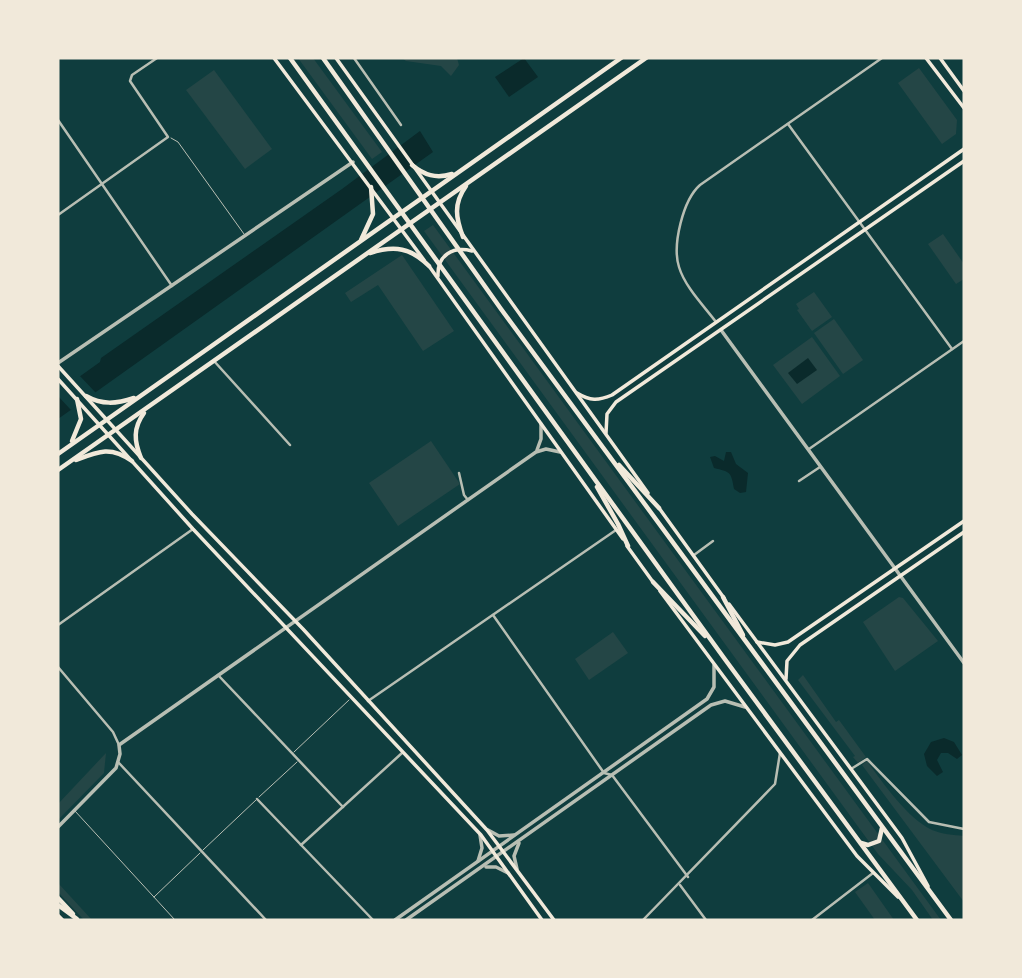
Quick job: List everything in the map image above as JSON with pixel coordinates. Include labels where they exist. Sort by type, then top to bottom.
[{"type":"main road","points":[[274,58],[360,171],[714,665],[857,856],[904,903]]},
{"type":"main road","points":[[290,58],[917,920]]},
{"type":"main road","points":[[323,58],[501,309],[951,919]]},
{"type":"main road","points":[[337,58],[608,439],[908,846],[932,894]]},
{"type":"main road","points":[[58,454],[621,58]]},
{"type":"main road","points":[[58,470],[646,58]]},
{"type":"main road","points":[[926,58],[964,108]]},
{"type":"main road","points":[[940,58],[964,91]]},
{"type":"main road","points":[[574,392],[591,400],[604,398],[964,149]]},
{"type":"main road","points":[[608,439],[605,419],[610,408],[964,161]]},
{"type":"main road","points":[[412,165],[424,174],[438,177],[449,176],[465,168]]},
{"type":"main road","points":[[463,237],[456,206],[465,188],[474,178]]},
{"type":"main road","points":[[361,241],[372,219],[371,187]]},
{"type":"main road","points":[[366,254],[387,248],[401,248],[416,254],[429,267]]},
{"type":"main road","points":[[439,280],[438,268],[447,253],[457,249],[474,252]]},
{"type":"main road","points":[[682,346],[680,352],[687,353]]},
{"type":"main road","points":[[59,366],[96,404],[141,458],[296,621],[482,824],[554,920]]},
{"type":"main road","points":[[58,379],[193,529],[476,831],[542,920]]},
{"type":"main road","points":[[96,404],[120,402],[144,393]]},
{"type":"main road","points":[[141,458],[136,445],[136,431],[142,415],[152,404]]},
{"type":"main road","points":[[68,447],[77,433],[84,411]]},
{"type":"main road","points":[[604,450],[659,508]]},
{"type":"main road","points":[[69,463],[108,451],[117,452],[132,461]]},
{"type":"main road","points":[[584,465],[628,546]]},
{"type":"main road","points":[[756,642],[775,645],[788,642],[964,521]]},
{"type":"main road","points":[[786,681],[785,667],[794,650],[964,532]]},
{"type":"main road","points":[[653,582],[724,658]]},
{"type":"main road","points":[[723,597],[750,648]]},
{"type":"main road","points":[[860,843],[868,845],[879,841],[882,828]]},
{"type":"main road","points":[[58,898],[78,919]]},
{"type":"main road","points":[[58,905],[78,919]]},
{"type":"main road","points":[[58,915],[62,920]]},
{"type":"street","points":[[58,215],[168,137],[130,81],[132,75],[157,58]]},
{"type":"street","points":[[354,58],[401,125]]},
{"type":"street","points":[[716,322],[678,267],[677,250],[685,205],[700,185],[882,58]]},
{"type":"street","points":[[58,120],[172,286]]},
{"type":"street","points":[[788,124],[951,349]]},
{"type":"street","points":[[59,366],[353,162]]},
{"type":"street","points":[[721,330],[964,663]]},
{"type":"street","points":[[808,450],[964,341]]},
{"type":"street","points":[[214,361],[290,445]]},
{"type":"street","points":[[536,452],[541,439],[541,423]]},
{"type":"street","points":[[120,745],[536,452],[553,449],[562,453]]},
{"type":"street","points":[[799,481],[820,467]]},
{"type":"street","points":[[459,473],[464,495],[468,500]]},
{"type":"street","points":[[58,625],[193,529]]},
{"type":"street","points":[[368,701],[616,530]]},
{"type":"street","points":[[694,555],[713,541]]},
{"type":"street","points":[[493,615],[604,773],[612,775],[688,877]]},
{"type":"street","points":[[395,920],[707,699],[714,687],[714,665]]},
{"type":"street","points":[[58,667],[113,732],[120,745],[116,768],[58,827]]},
{"type":"street","points":[[218,675],[343,807]]},
{"type":"street","points":[[406,920],[711,705],[725,701],[746,707]]},
{"type":"street","points":[[301,845],[403,752]]},
{"type":"street","points":[[643,920],[688,877],[775,784],[780,753]]},
{"type":"street","points":[[851,769],[867,759],[929,822],[964,829]]},
{"type":"street","points":[[118,762],[267,920]]},
{"type":"street","points":[[257,799],[373,920]]},
{"type":"street","points":[[482,824],[499,836],[512,836],[522,831]]},
{"type":"street","points":[[476,831],[481,838],[482,848],[476,863]]},
{"type":"street","points":[[518,870],[515,852],[525,836]]},
{"type":"street","points":[[475,872],[487,866],[496,867],[511,877]]},
{"type":"street","points":[[812,920],[873,873]]},
{"type":"street","points":[[680,885],[706,920]]},
{"type":"lane","points":[[168,137],[178,142],[245,236]]},
{"type":"lane","points":[[292,754],[352,697]]},
{"type":"lane","points":[[154,897],[298,760]]},
{"type":"lane","points":[[74,810],[176,920]]},
{"type":"shaded area","points":[[298,58],[313,58],[382,152],[372,159]]},
{"type":"shaded area","points":[[402,58],[457,58],[459,65],[451,76],[441,66],[406,61]]},
{"type":"shaded area","points":[[524,58],[538,77],[509,97],[495,77]]},
{"type":"shaded area","points":[[919,68],[957,120],[956,134],[942,144],[898,83]]},
{"type":"shaded area","points":[[214,70],[272,149],[245,169],[186,90]]},
{"type":"shaded area","points":[[420,131],[433,152],[58,419],[58,392],[100,362],[101,358]]},
{"type":"shaded area","points":[[433,225],[941,920],[933,920],[912,890],[878,854],[424,231]]},
{"type":"shaded area","points":[[943,234],[964,264],[964,279],[956,284],[928,244]]},
{"type":"shaded area","points":[[402,255],[454,331],[423,351],[378,285],[351,302],[345,293]]},
{"type":"shaded area","points":[[814,292],[832,317],[812,331],[797,310],[799,309],[796,304]]},
{"type":"shaded area","points":[[834,319],[863,360],[843,374],[814,333]]},
{"type":"shaded area","points":[[812,337],[840,376],[802,404],[773,365]]},
{"type":"shaded area","points":[[808,358],[817,370],[797,384],[788,373]]},
{"type":"shaded area","points":[[431,441],[460,484],[398,526],[369,483]]},
{"type":"shaded area","points":[[726,452],[731,452],[736,464],[748,473],[746,492],[740,493],[734,489],[729,473],[714,468],[710,457],[715,456],[724,461]]},
{"type":"shaded area","points":[[899,597],[903,598],[938,641],[895,671],[863,622]]},
{"type":"shaded area","points":[[613,632],[628,653],[589,680],[575,659]]},
{"type":"shaded area","points":[[803,675],[836,722],[839,720],[866,757],[858,763],[798,680]]},
{"type":"shaded area","points":[[944,738],[954,742],[962,755],[957,759],[948,753],[941,753],[937,760],[943,772],[937,776],[927,766],[924,754],[931,742]]},
{"type":"shaded area","points":[[106,753],[104,773],[58,820],[58,804]]},
{"type":"shaded area","points":[[867,761],[896,799],[923,824],[932,830],[964,836],[964,902],[862,765]]},
{"type":"shaded area","points":[[58,883],[92,920],[84,920],[58,892]]},
{"type":"shaded area","points":[[868,883],[894,920],[875,920],[855,892]]},
{"type":"pier","points":[[78,374],[96,393],[71,410],[58,396],[58,388]]}]
